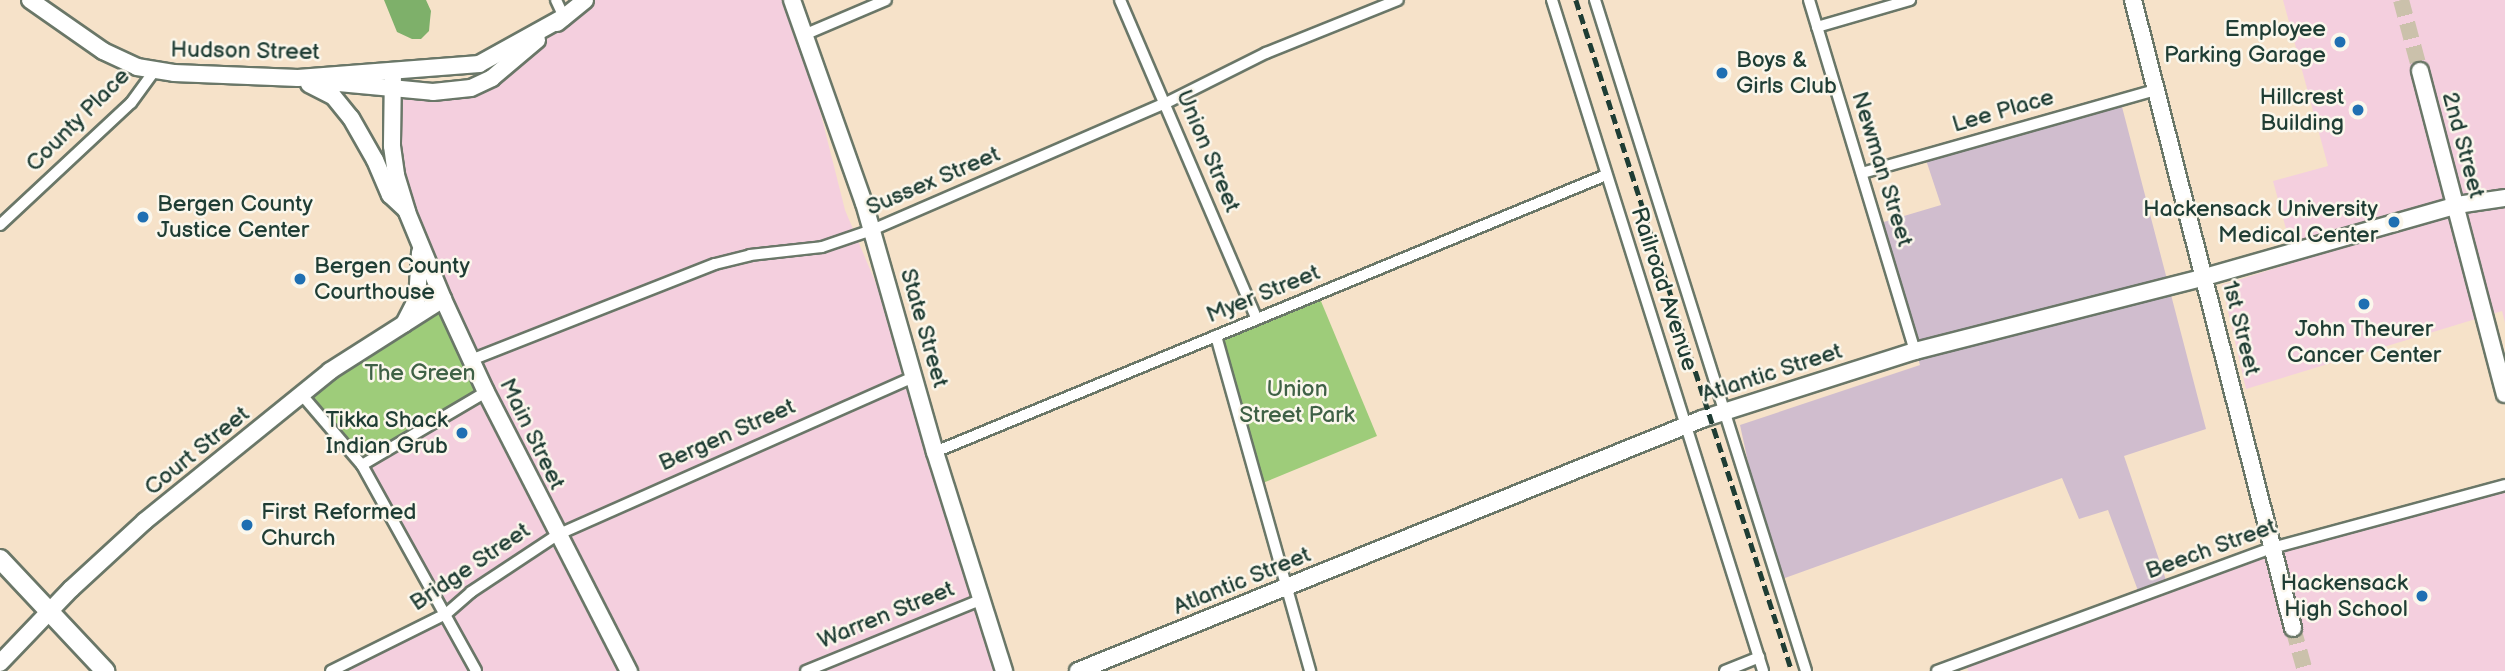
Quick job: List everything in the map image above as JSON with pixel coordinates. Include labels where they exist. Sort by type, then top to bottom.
[{"type":"main road","points":[[0,559],[106,671]]},
{"type":"street","name":"Hudson Street","points":[[30,0],[114,57],[153,71],[298,78],[479,64],[564,17]]},
{"type":"street","points":[[556,0],[564,17]]},
{"type":"street","points":[[298,78],[417,91],[463,89],[492,78],[585,0]]},
{"type":"street","name":"State Street","points":[[792,0],[872,230],[935,452],[1004,671]]},
{"type":"street","points":[[804,35],[886,0]]},
{"type":"street","name":"Union Street","points":[[1120,0],[1257,319]]},
{"type":"street","name":"Sussex Street","points":[[471,360],[715,264],[750,255],[822,247],[872,230],[1166,103],[1266,53],[1398,0]]},
{"type":"street","name":"Railroad Avenue","points":[[1552,0],[1763,671]]},
{"type":"street","name":"Railroad Avenue","points":[[1595,0],[1806,671]]},
{"type":"street","name":"Newman Street","points":[[1809,0],[1915,351]]},
{"type":"street","points":[[1817,27],[1910,0]]},
{"type":"street","name":"1st Street","points":[[2133,0],[2293,628]]},
{"type":"street","name":"County Place","points":[[0,225],[131,103],[153,71]]},
{"type":"street","name":"Main Street","points":[[393,71],[394,156],[407,212],[485,392],[629,671]]},
{"type":"street","name":"2nd Street","points":[[2420,71],[2505,394]]},
{"type":"street","name":"Main Street","points":[[298,78],[333,96],[375,160],[390,195],[407,212]]},
{"type":"street","name":"Lee Place","points":[[1861,173],[2156,90]]},
{"type":"street","name":"Myer Street","points":[[935,452],[1606,175]]},
{"type":"street","name":"Atlantic Street","points":[[1078,671],[1685,425],[1726,411],[1915,351],[2205,277],[2457,205],[2505,198]]},
{"type":"street","points":[[404,324],[417,299],[420,242]]},
{"type":"street","name":"Court Street","points":[[0,663],[145,521],[330,372],[443,299]]},
{"type":"street","points":[[1216,336],[1310,671]]},
{"type":"street","name":"Bergen Street","points":[[557,535],[915,376]]},
{"type":"street","points":[[362,465],[485,392]]},
{"type":"street","points":[[302,395],[362,465],[476,671]]},
{"type":"street","name":"Beech Street","points":[[1937,671],[2273,548],[2505,485]]},
{"type":"street","name":"Bridge Street","points":[[331,671],[446,614],[471,592],[557,535]]},
{"type":"street","name":"Warren Street","points":[[806,671],[982,599]]},
{"type":"street","points":[[1725,671],[1759,657]]},
{"type":"shaded area","points":[[585,0],[792,0],[845,210],[915,376],[1004,671],[331,671],[446,614],[362,465],[485,392],[396,184],[392,91],[471,88]]},
{"type":"shaded area","name":"Hackensack University Medical Center","points":[[2283,0],[2505,0],[2505,323],[2502,311],[2246,389],[2222,285],[2295,262],[2273,181],[2328,166]]},
{"type":"shaded area","points":[[2121,103],[2206,429],[2124,456],[2168,586],[2140,596],[2108,510],[2079,519],[2062,478],[1774,582],[1740,425],[1920,365],[1877,224],[1941,205],[1925,157]]},
{"type":"shaded area","points":[[2505,485],[2505,671],[1968,671],[1965,660],[2273,548]]},
{"type":"green space","points":[[384,0],[426,0],[431,11],[429,31],[421,39],[412,39],[397,32]]},
{"type":"green space","name":"Union Street Park","points":[[1318,294],[1377,436],[1258,485],[1216,336]]},
{"type":"green space","name":"The Green","points":[[443,299],[486,392],[362,465],[302,395]]},
{"type":"tunnel","points":[[2401,0],[2420,71]]},
{"type":"tunnel","points":[[2293,628],[2305,671]]},
{"type":"railway","points":[[1576,0],[1792,671]]},
{"type":"place","name":"Employee Parking Garage","points":[[2340,42]]},
{"type":"place","name":"Boys & Girls Club","points":[[1722,73]]},
{"type":"place","name":"Hillcrest Building","points":[[2358,110]]},
{"type":"place","name":"Bergen County Justice Center","points":[[143,217]]},
{"type":"place","name":"Hackensack University Medical Center","points":[[2394,222]]},
{"type":"place","name":"Bergen County Courthouse","points":[[300,279]]},
{"type":"place","name":"John Theurer Cancer Center","points":[[2364,304]]},
{"type":"place","name":"Tikka Shack Indian Grub","points":[[462,433]]},
{"type":"place","name":"First Reformed Church","points":[[247,525]]},
{"type":"place","name":"Hackensack High School","points":[[2422,596]]}]
